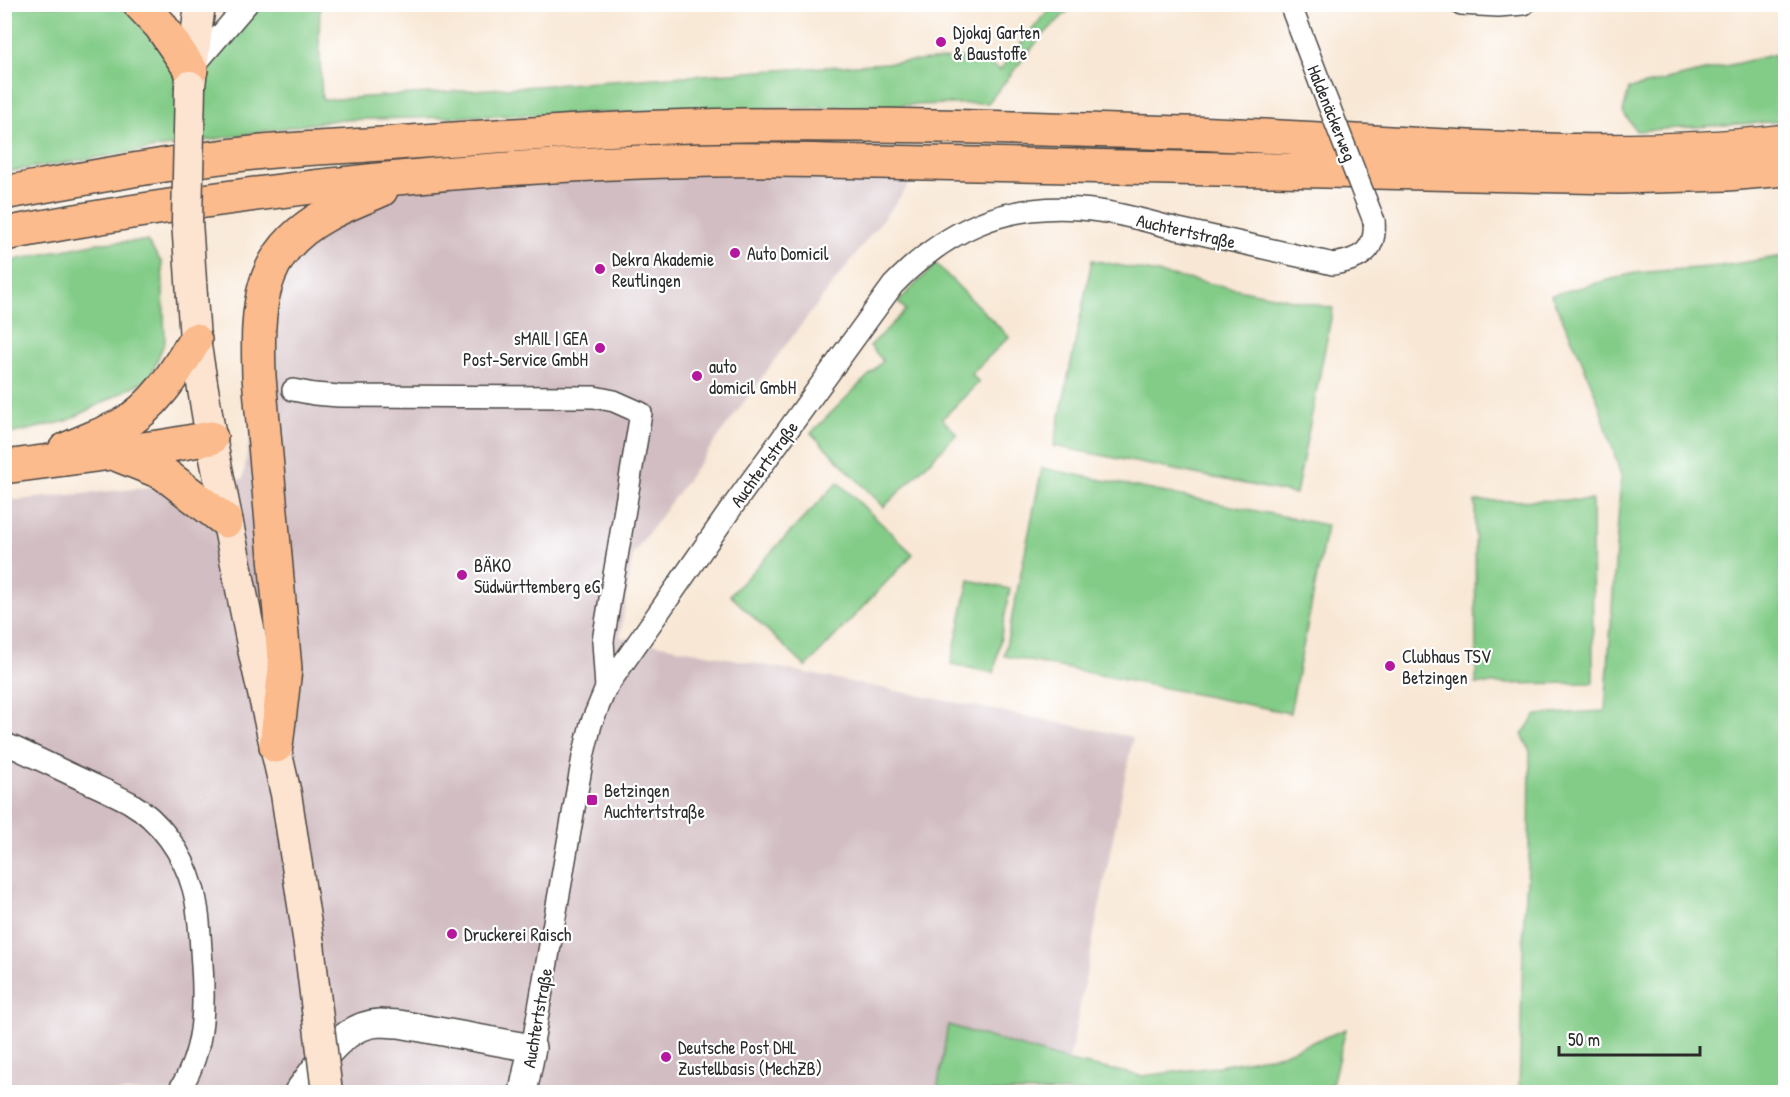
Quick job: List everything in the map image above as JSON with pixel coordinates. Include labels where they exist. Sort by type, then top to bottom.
[{"type":"highway","points":[[140,4],[160,25],[190,78]]},
{"type":"highway","points":[[4,193],[252,153],[549,132],[665,127],[790,125],[1008,128],[1220,134],[1466,147],[1580,149],[1674,149],[1785,141]]},
{"type":"highway","points":[[4,234],[263,193],[411,177],[713,160],[1055,164],[1619,177],[1705,175],[1785,169]]},
{"type":"highway","points":[[276,746],[285,669],[259,377],[258,334],[264,289],[272,267],[287,244],[305,229],[326,215],[411,177]]},
{"type":"highway","points":[[38,462],[123,424],[145,408],[167,384],[195,340]]},
{"type":"highway","points":[[4,467],[113,454],[211,438]]},
{"type":"highway","points":[[113,454],[163,473],[226,521]]},
{"type":"main road","points":[[200,4],[190,78],[187,221],[195,340],[226,521],[286,794],[309,944],[327,1092]]},
{"type":"street","points":[[190,78],[247,4]]},
{"type":"street","name":"Haldenäckerweg","points":[[1290,4],[1374,221]]},
{"type":"street","points":[[1473,5],[1524,4]]},
{"type":"street","name":"Auchtertstraße","points":[[523,1092],[584,757],[591,724],[606,688],[735,503],[893,285],[927,252],[962,230],[1010,213],[1054,208],[1100,211],[1333,264],[1351,260],[1367,251],[1374,238],[1374,221]]},
{"type":"street","points":[[293,390],[339,396],[594,397],[641,413],[603,641],[606,688]]},
{"type":"street","points":[[4,743],[128,802],[152,820],[179,853],[194,889],[198,914],[204,983],[204,1016],[201,1038],[194,1061],[178,1092]]},
{"type":"street","points":[[298,1092],[332,1049],[362,1027],[378,1023],[399,1024],[532,1048]]},
{"type":"shaded area","points":[[926,163],[782,350],[633,554],[620,637],[1133,737],[1069,1061],[948,1025],[937,1092],[5,1092],[5,501],[243,479],[259,377],[272,267],[411,177]]},
{"type":"green space","points":[[5,5],[140,5],[191,70],[247,5],[320,5],[322,100],[977,57],[1000,70],[1052,5],[1074,5],[1040,38],[988,103],[336,120],[5,172]]},
{"type":"green space","points":[[1785,52],[1785,121],[1636,131],[1623,112],[1629,89]]},
{"type":"green space","points":[[147,241],[162,263],[165,341],[150,378],[67,421],[5,435],[5,262],[98,243]]},
{"type":"green space","points":[[1785,256],[1785,1092],[1519,1092],[1524,918],[1529,854],[1530,751],[1522,734],[1536,715],[1605,711],[1621,476],[1599,404],[1580,356],[1551,295],[1635,273],[1721,266]]},
{"type":"green space","points":[[1092,260],[1333,308],[1296,494],[1054,446]]},
{"type":"green space","points":[[936,264],[1009,337],[971,374],[979,382],[942,419],[957,434],[884,507],[811,433],[883,361],[870,346],[906,310],[898,302]]},
{"type":"green space","points":[[1042,468],[1327,525],[1290,713],[1004,656]]},
{"type":"green space","points":[[838,482],[913,554],[806,667],[730,595]]},
{"type":"green space","points":[[1592,500],[1593,683],[1476,684],[1475,501]]},
{"type":"green space","points":[[969,580],[1010,589],[994,673],[951,664]]},
{"type":"green space","points":[[948,1025],[1069,1061],[1142,1076],[1214,1067],[1282,1054],[1346,1029],[1330,1092],[937,1092]]},
{"type":"place","name":"Djokaj Garten & Baustoffe","points":[[941,42]]},
{"type":"place","name":"Auto Domicil","points":[[735,253]]},
{"type":"place","name":"Dekra Akademie Reutlingen","points":[[600,269]]},
{"type":"place","name":"sMAIL | GEA Post-Service GmbH","points":[[600,348]]},
{"type":"place","name":"auto domicil GmbH","points":[[697,376]]},
{"type":"place","name":"BÄKO Südwürttemberg eG","points":[[462,575]]},
{"type":"place","name":"Clubhaus TSV Betzingen","points":[[1390,666]]},
{"type":"place","name":"Betzingen Auchtertstraße","points":[[592,800]]},
{"type":"place","name":"Druckerei Raisch","points":[[452,934]]},
{"type":"place","name":"Deutsche Post DHL Zustellbasis (MechZB)","points":[[666,1057]]}]
